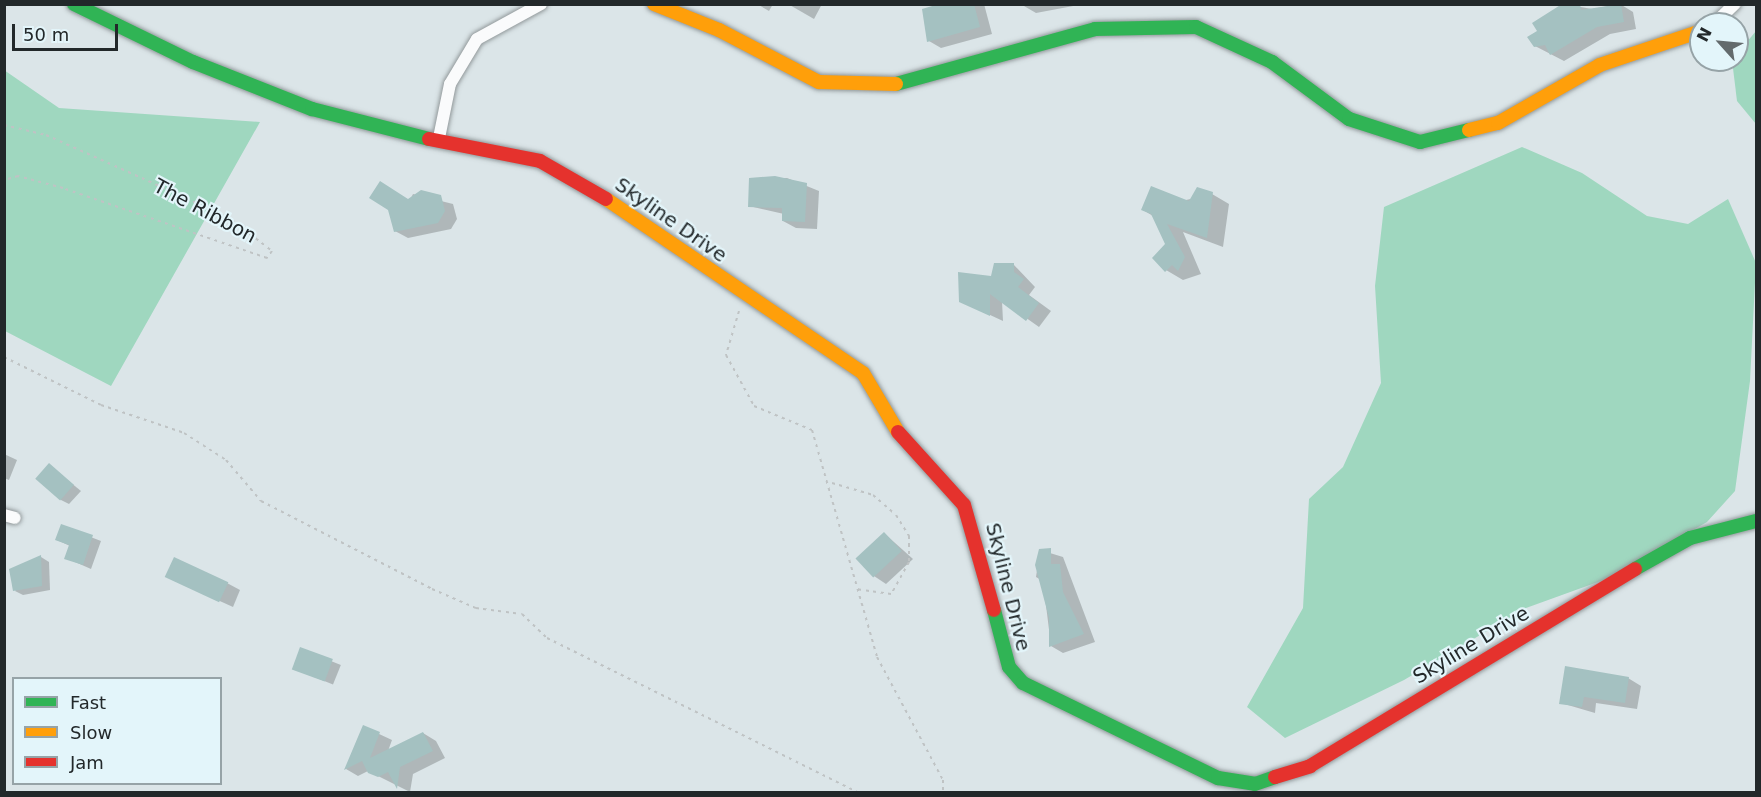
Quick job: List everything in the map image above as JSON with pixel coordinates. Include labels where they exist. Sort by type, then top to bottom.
[{"type":"street","name":"Skyline Drive","points":[[75,4],[255,89],[364,124],[540,161],[571,174],[746,298],[863,372],[899,433],[950,484],[975,528],[1009,667],[1023,683],[1234,783],[1255,784],[1310,766],[1655,557],[1690,538],[1756,520]]},
{"type":"street","points":[[439,138],[450,84],[477,39],[541,4]]},
{"type":"street","points":[[654,4],[719,30],[819,82],[905,84],[1095,29],[1196,27],[1272,62],[1349,119],[1420,142],[1498,123],[1600,64],[1689,35]]},
{"type":"path","name":"The Ribbon","points":[[4,125],[46,135],[173,192],[246,229],[272,251],[267,258],[63,188],[18,176],[4,180]]},
{"type":"path","points":[[746,298],[726,356],[754,406],[812,430],[831,483],[857,589],[877,657],[943,780],[942,792]]},
{"type":"path","points":[[4,357],[101,405],[183,433],[226,460],[261,501],[432,589],[476,608],[522,614],[547,638],[857,792]]},
{"type":"path","points":[[831,483],[873,495],[896,515],[909,536],[909,562],[891,594],[857,589]]},
{"type":"green space","points":[[1756,31],[1756,124],[1737,101],[1733,72],[1749,72],[1749,39]]},
{"type":"green space","points":[[4,70],[59,108],[260,122],[111,386],[5,331]]},
{"type":"green space","points":[[1522,147],[1582,173],[1647,216],[1688,224],[1728,199],[1756,263],[1750,381],[1735,491],[1707,522],[1609,578],[1526,608],[1404,680],[1285,738],[1247,707],[1303,608],[1309,499],[1343,467],[1381,383],[1375,286],[1384,207]]},
{"type":"building","points":[[939,4],[974,4],[980,27],[927,42],[922,9]]},
{"type":"building","points":[[1562,4],[1580,4],[1581,10],[1621,4],[1624,22],[1597,27],[1550,55],[1545,45],[1534,47],[1527,37],[1537,31],[1532,23]]},
{"type":"building","points":[[775,176],[807,183],[805,222],[782,221],[782,208],[748,207],[749,178]]},
{"type":"building","points":[[380,181],[408,199],[421,190],[441,195],[445,211],[438,223],[394,232],[388,210],[369,198]]},
{"type":"building","points":[[1151,186],[1189,201],[1197,187],[1213,192],[1207,238],[1167,224],[1185,257],[1178,271],[1172,265],[1165,272],[1152,258],[1165,244],[1151,214],[1141,210]]},
{"type":"building","points":[[994,263],[1014,263],[1014,272],[1024,279],[1018,287],[1039,303],[1026,321],[990,294],[990,316],[959,302],[958,272],[991,276]]},
{"type":"building","points":[[49,463],[74,485],[60,500],[35,479]]},
{"type":"building","points":[[61,524],[93,535],[83,565],[64,559],[69,545],[55,540]]},
{"type":"building","points":[[884,532],[902,551],[873,578],[855,559]]},
{"type":"building","points":[[1051,548],[1051,564],[1060,564],[1063,592],[1084,634],[1049,647],[1049,618],[1035,565],[1039,549]]},
{"type":"building","points":[[41,555],[42,586],[13,591],[9,569]]},
{"type":"building","points":[[174,557],[228,582],[219,602],[165,577]]},
{"type":"building","points":[[300,647],[333,659],[325,682],[292,670]]},
{"type":"building","points":[[1565,666],[1629,677],[1625,703],[1584,697],[1582,707],[1559,704]]},
{"type":"building","points":[[363,725],[380,732],[370,758],[423,732],[433,751],[400,767],[397,789],[388,772],[378,777],[368,773],[362,761],[344,770]]},
{"type":"traffic: fast","points":[[74,4],[193,62],[312,109],[429,139]]},
{"type":"traffic: fast","points":[[896,84],[1095,29],[1196,27],[1272,62],[1349,119],[1420,142],[1469,130]]},
{"type":"traffic: fast","points":[[1635,569],[1690,538],[1756,521]]},
{"type":"traffic: fast","points":[[994,610],[1009,667],[1023,683],[1218,778],[1255,784],[1275,777]]},
{"type":"traffic: slow","points":[[654,4],[719,30],[819,82],[896,84]]},
{"type":"traffic: slow","points":[[1469,130],[1498,123],[1600,65],[1689,35]]},
{"type":"traffic: slow","points":[[606,199],[863,373],[898,432]]},
{"type":"traffic: jam","points":[[429,139],[540,161],[606,199]]},
{"type":"traffic: jam","points":[[898,432],[964,505],[994,610]]},
{"type":"traffic: jam","points":[[1275,777],[1310,766],[1635,569]]}]
